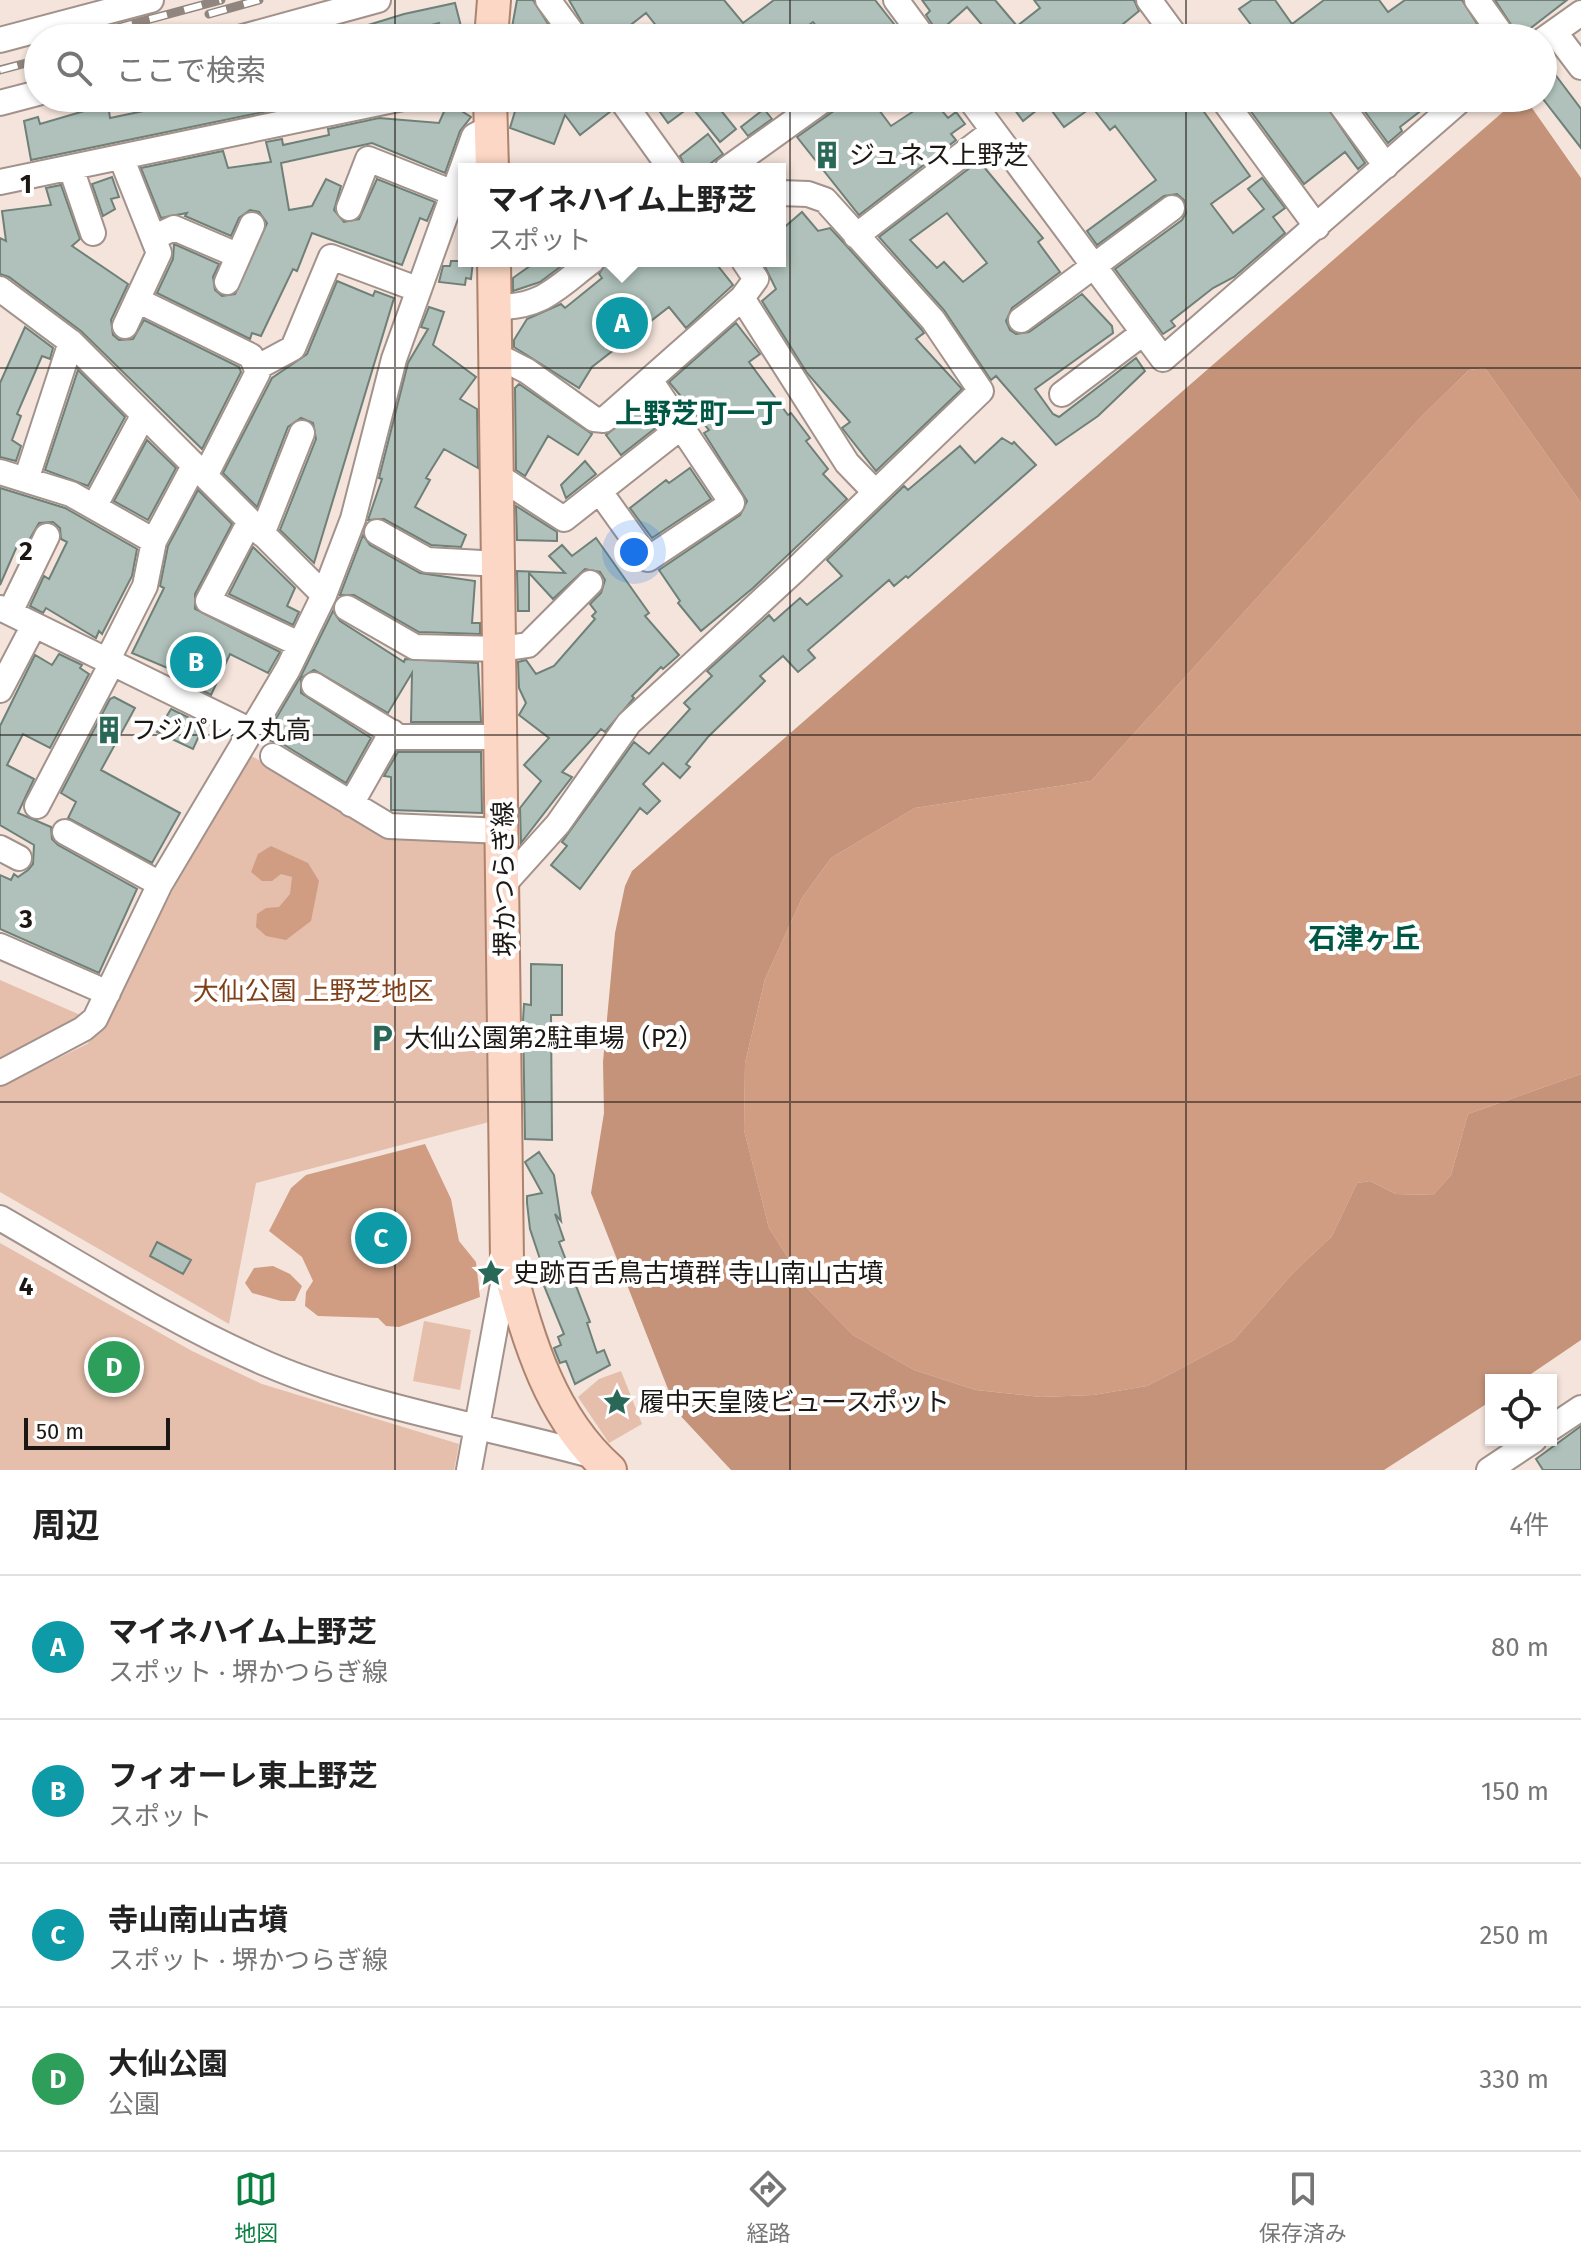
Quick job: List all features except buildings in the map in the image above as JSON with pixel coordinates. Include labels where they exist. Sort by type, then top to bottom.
[{"type":"main road","points":[[492,24],[494,0]]},
{"type":"main road","points":[[491,113],[492,163]]},
{"type":"main road","name":"堺かつらぎ線","points":[[494,267],[507,1261],[531,1349],[558,1406],[602,1463]]},
{"type":"street","points":[[52,24],[117,4],[151,0]]},
{"type":"street","points":[[290,24],[378,0]]},
{"type":"street","points":[[548,0],[566,24]]},
{"type":"street","points":[[896,0],[911,24]]},
{"type":"street","points":[[1149,0],[1167,24]]},
{"type":"street","points":[[1477,0],[1494,24]]},
{"type":"street","points":[[1557,32],[1581,13]]},
{"type":"street","points":[[0,40],[24,33]]},
{"type":"street","points":[[1557,44],[1581,67]]},
{"type":"street","points":[[0,103],[24,97]]},
{"type":"street","points":[[0,182],[336,112]]},
{"type":"street","points":[[630,112],[667,163]]},
{"type":"street","points":[[735,163],[806,112]]},
{"type":"street","points":[[979,112],[1163,359],[1447,112]]},
{"type":"street","points":[[1236,112],[1317,227]]},
{"type":"street","points":[[1346,112],[1386,166]]},
{"type":"street","points":[[463,163],[474,136],[491,113]]},
{"type":"street","points":[[856,236],[993,131]]},
{"type":"street","points":[[121,157],[159,253],[125,326]]},
{"type":"street","points":[[349,208],[368,159],[451,192]]},
{"type":"street","points":[[71,168],[93,233]]},
{"type":"street","points":[[0,1073],[83,1029],[95,1019],[160,884],[251,731],[324,595],[353,519],[394,359],[458,175]]},
{"type":"street","points":[[504,884],[558,824],[629,723],[981,391],[933,320],[825,200],[808,194],[786,193]]},
{"type":"street","points":[[1021,320],[1172,208]]},
{"type":"street","points":[[227,282],[252,225]]},
{"type":"street","points":[[155,237],[174,228],[237,255]]},
{"type":"street","points":[[256,368],[293,348],[331,257],[417,289]]},
{"type":"street","points":[[495,307],[522,308],[536,303],[584,267]]},
{"type":"street","points":[[496,355],[527,371],[594,419],[604,420],[742,298],[756,279],[748,267]]},
{"type":"street","points":[[0,289],[71,342],[324,595]]},
{"type":"street","points":[[742,298],[847,463],[875,492]]},
{"type":"street","points":[[37,806],[145,586],[154,541],[200,471],[258,372],[251,356],[137,300]]},
{"type":"street","points":[[1062,394],[1143,333]]},
{"type":"street","points":[[26,480],[71,342]]},
{"type":"street","points":[[600,492],[648,559],[732,503],[650,380]]},
{"type":"street","points":[[94,507],[143,416]]},
{"type":"street","points":[[498,476],[564,519],[681,427]]},
{"type":"street","points":[[299,644],[208,601],[256,528],[302,433]]},
{"type":"street","points":[[0,472],[71,494],[154,541]]},
{"type":"street","points":[[377,532],[427,560],[500,564]]},
{"type":"street","points":[[47,536],[5,610],[251,731]]},
{"type":"street","points":[[347,608],[415,647],[501,649],[528,645],[590,583]]},
{"type":"street","points":[[0,690],[34,625]]},
{"type":"street","points":[[314,685],[399,737],[502,737]]},
{"type":"street","points":[[351,804],[392,732]]},
{"type":"street","points":[[273,756],[389,826],[503,831]]},
{"type":"street","points":[[65,832],[160,884]]},
{"type":"street","points":[[0,946],[108,993]]},
{"type":"street","points":[[0,1218],[306,1379],[602,1463]]},
{"type":"street","points":[[469,1470],[507,1261]]},
{"type":"street","points":[[1557,1424],[1581,1408]]},
{"type":"street","points":[[1489,1470],[1525,1446]]},
{"type":"green space","name":"大仙公園 上野芝地区","points":[[250,755],[389,837],[484,842],[493,1121],[256,1183],[229,1324],[0,1192],[0,1087],[87,1044],[106,1025],[170,895]]},
{"type":"green space","points":[[0,980],[85,1017],[0,1063]]},
{"type":"green space","points":[[0,1243],[192,1351],[262,1384],[459,1444],[454,1470],[0,1470]]},
{"type":"green space","points":[[424,1321],[471,1330],[460,1390],[413,1381]]},
{"type":"green space","points":[[621,1371],[642,1424],[609,1443],[578,1397],[599,1379]]},
{"type":"shaded area","points":[[1503,112],[1535,112],[1581,178],[1581,503],[1485,368],[1469,370],[1419,419],[1091,781],[915,808],[831,858],[802,898],[765,979],[745,1063],[744,1130],[769,1228],[807,1288],[853,1335],[914,1370],[976,1390],[1041,1397],[1093,1395],[1147,1386],[1234,1340],[1293,1273],[1332,1236],[1357,1183],[1370,1181],[1396,1194],[1433,1195],[1451,1175],[1468,1114],[1581,1074],[1581,1340],[1531,1374],[1485,1374],[1485,1405],[1384,1470],[731,1470],[677,1412],[591,1193],[604,1113],[603,1062],[615,933],[625,886],[632,871]]},
{"type":"shaded area","points":[[1485,368],[1581,503],[1581,1074],[1468,1114],[1451,1175],[1433,1195],[1396,1194],[1370,1181],[1357,1183],[1332,1236],[1293,1273],[1234,1340],[1147,1386],[1093,1395],[1041,1397],[976,1390],[914,1370],[853,1335],[807,1288],[769,1228],[744,1130],[745,1063],[765,979],[802,898],[831,858],[915,808],[1091,781],[1419,419],[1469,370]]},
{"type":"shaded area","points":[[271,846],[308,863],[319,881],[311,921],[286,940],[266,936],[256,927],[257,914],[266,908],[279,907],[290,894],[292,877],[281,874],[272,881],[262,881],[251,872],[258,854]]},
{"type":"shaded area","points":[[425,1144],[451,1199],[459,1241],[476,1262],[480,1297],[399,1327],[386,1326],[378,1318],[318,1316],[305,1306],[306,1292],[313,1281],[302,1257],[269,1231],[291,1188],[306,1175]]},
{"type":"shaded area","points":[[273,1266],[290,1274],[302,1286],[295,1301],[281,1301],[252,1293],[245,1283],[254,1268]]},
{"type":"railway","points":[[132,24],[221,0]]},
{"type":"railway","points":[[209,14],[259,0]]},
{"type":"railway","points":[[0,70],[24,64]]},
{"type":"place","name":"ジュネス上野芝","points":[[827,155]]},
{"type":"place","name":"マイネハイム上野芝","points":[[622,323]]},
{"type":"place","name":"フィオーレ東上野芝","points":[[196,662]]},
{"type":"place","name":"フジパレス丸高","points":[[109,730]]},
{"type":"place","name":"大仙公園第2駐車場（P2）","points":[[382,1038]]},
{"type":"place","name":"寺山南山古墳","points":[[381,1238]]},
{"type":"place","name":"史跡百舌鳥古墳群 寺山南山古墳","points":[[491,1273]]},
{"type":"place","name":"大仙公園","points":[[114,1367]]},
{"type":"place","name":"履中天皇陵ビュースポット","points":[[617,1402]]},
{"type":"district","name":"上野芝町一丁","points":[[699,413]]},
{"type":"district","name":"石津ヶ丘","points":[[1364,938]]}]
